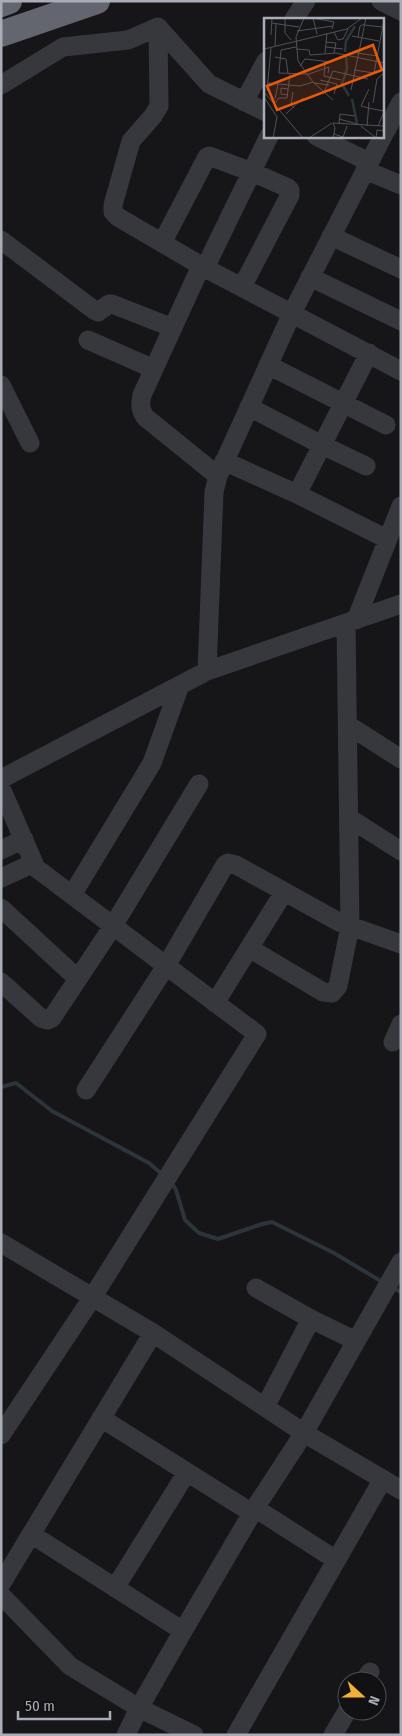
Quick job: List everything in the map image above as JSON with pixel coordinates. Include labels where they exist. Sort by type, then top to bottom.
[{"type":"highway","points":[[1,4],[9,1]]},
{"type":"highway","points":[[1,34],[97,1]]},
{"type":"street","points":[[295,18],[306,1]]},
{"type":"street","points":[[1,85],[63,47],[128,40],[158,27]]},
{"type":"street","points":[[158,27],[209,84],[264,111]]},
{"type":"street","points":[[158,27],[159,106],[153,116],[131,141],[113,212],[118,217],[203,267],[401,371]]},
{"type":"street","points":[[244,102],[264,64]]},
{"type":"street","points":[[384,134],[401,102]]},
{"type":"street","points":[[269,138],[154,368],[142,395],[140,402],[141,410],[149,421],[221,468],[297,494],[387,539]]},
{"type":"street","points":[[319,138],[401,185]]},
{"type":"street","points":[[207,671],[214,492],[221,468],[292,313],[382,138]]},
{"type":"street","points":[[162,243],[207,158],[212,156],[288,188],[291,192],[242,288]]},
{"type":"street","points":[[331,236],[401,269]]},
{"type":"street","points":[[1,240],[94,310],[98,312],[112,304],[173,328]]},
{"type":"street","points":[[310,277],[401,321]]},
{"type":"street","points":[[88,340],[154,368]]},
{"type":"street","points":[[297,494],[369,353]]},
{"type":"street","points":[[268,365],[386,425]]},
{"type":"street","points":[[1,385],[30,443]]},
{"type":"street","points":[[249,407],[366,466]]},
{"type":"street","points":[[249,948],[323,992],[332,993],[338,986],[350,926],[348,725],[351,621],[401,506]]},
{"type":"street","points":[[1,779],[207,671],[401,604]]},
{"type":"street","points":[[72,895],[152,763],[180,685]]},
{"type":"street","points":[[348,725],[401,760]]},
{"type":"street","points":[[1,982],[41,1018],[48,1020],[52,1018],[113,926],[199,784]]},
{"type":"street","points":[[1,788],[36,868],[257,1034],[92,1298],[1,1435]]},
{"type":"street","points":[[349,818],[401,851]]},
{"type":"street","points":[[1,850],[24,839]]},
{"type":"street","points":[[1,878],[34,863]]},
{"type":"street","points":[[86,1090],[166,966],[224,865],[228,863],[236,865],[339,922],[401,944]]},
{"type":"street","points":[[215,1003],[284,892]]},
{"type":"street","points":[[1,908],[78,979]]},
{"type":"street","points":[[392,1042],[401,1024]]},
{"type":"street","points":[[1,1243],[152,1333],[304,1434],[401,1490]]},
{"type":"street","points":[[126,1735],[139,1708],[253,1510],[304,1434],[399,1265]]},
{"type":"street","points":[[256,1288],[311,1319],[356,1341]]},
{"type":"street","points":[[265,1407],[311,1319]]},
{"type":"street","points":[[1,1584],[152,1333]]},
{"type":"street","points":[[101,1418],[186,1472],[336,1560]]},
{"type":"street","points":[[115,1588],[186,1472]]},
{"type":"street","points":[[236,1735],[383,1479]]},
{"type":"street","points":[[31,1534],[183,1631]]},
{"type":"street","points":[[1,1595],[70,1666],[139,1708],[194,1735]]},
{"type":"street","points":[[333,1735],[341,1721]]},
{"type":"waterway","points":[[1,1087],[16,1083],[52,1111],[149,1163],[163,1175]]},
{"type":"waterway","points":[[171,1182],[176,1190],[185,1220],[199,1233],[218,1239],[272,1222],[334,1253],[384,1283]]},
{"type":"waterway","points":[[393,1288],[401,1292]]}]
